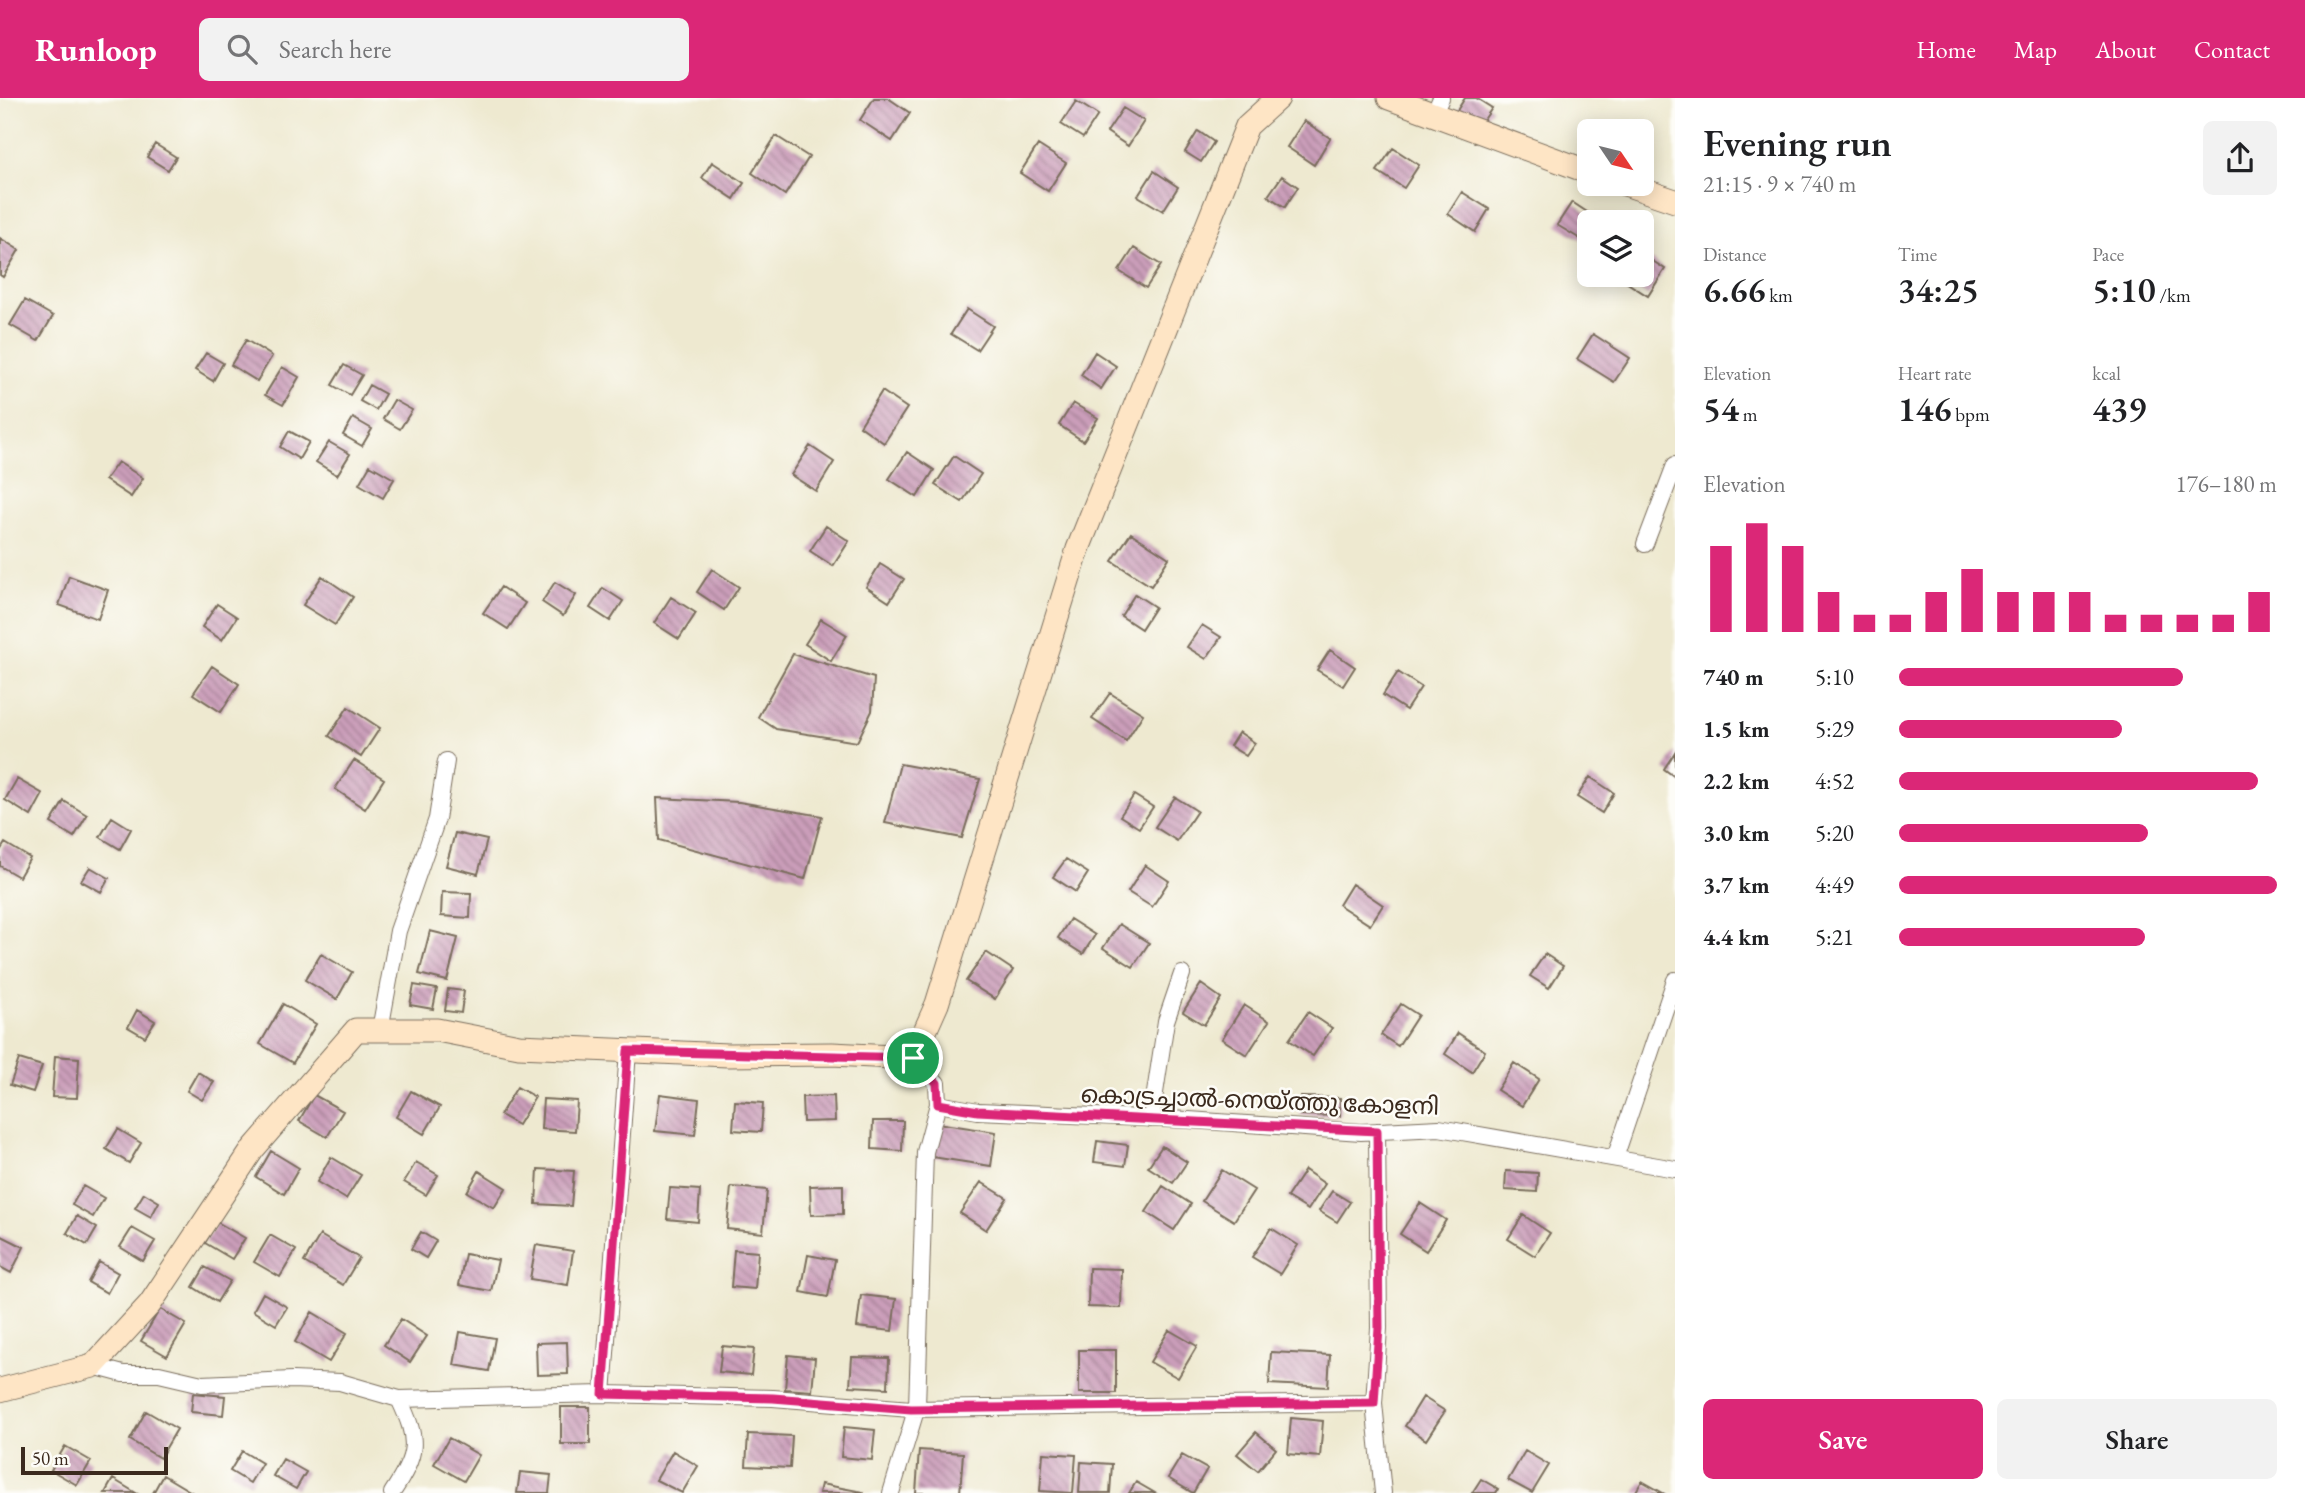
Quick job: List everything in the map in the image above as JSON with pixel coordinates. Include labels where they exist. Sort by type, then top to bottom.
[{"type":"main road","points":[[0,1390],[93,1366],[150,1304],[253,1149],[356,1030],[437,1030],[519,1046],[913,1058],[937,1004],[1078,549],[1247,126],[1278,98]]},
{"type":"main road","points":[[1389,98],[1437,107],[1577,167]]},
{"type":"main road","points":[[1654,194],[1675,201]]},
{"type":"street","points":[[1645,544],[1675,465]]},
{"type":"street","points":[[380,1030],[398,930],[437,819],[446,761]]},
{"type":"street","points":[[1151,1119],[1166,1021],[1182,974]]},
{"type":"street","points":[[1615,1158],[1675,980]]},
{"type":"street","points":[[603,1394],[628,1051]]},
{"type":"street","points":[[891,1493],[917,1407],[925,1152],[938,1104],[937,1083],[913,1058]]},
{"type":"street","name":"കൊട്രച്ചാൽ-നെയ്ത്തു കോളനി","points":[[938,1104],[978,1111],[1377,1131],[1439,1128],[1675,1169]]},
{"type":"street","points":[[1377,1131],[1379,1328],[1374,1403],[1383,1493]]},
{"type":"street","points":[[93,1366],[123,1374],[159,1374],[202,1384],[292,1380],[340,1382],[399,1399],[603,1394],[773,1398],[917,1407],[1374,1403]]},
{"type":"street","points":[[393,1493],[408,1469],[415,1433],[399,1399]]},
{"type":"building","points":[[874,98],[888,98],[910,113],[892,141],[860,120]]},
{"type":"building","points":[[1465,98],[1476,98],[1492,108],[1479,127],[1456,112]]},
{"type":"building","points":[[1076,101],[1098,115],[1083,138],[1061,124]]},
{"type":"building","points":[[1123,108],[1144,121],[1128,146],[1107,132]]},
{"type":"building","points":[[1304,121],[1330,138],[1314,165],[1287,147]]},
{"type":"building","points":[[1198,131],[1214,142],[1201,162],[1185,152]]},
{"type":"building","points":[[776,136],[809,157],[785,195],[752,173]]},
{"type":"building","points":[[155,144],[176,157],[168,170],[147,157]]},
{"type":"building","points":[[1038,145],[1066,163],[1048,191],[1020,173]]},
{"type":"building","points":[[1393,148],[1419,165],[1404,188],[1377,171]]},
{"type":"building","points":[[712,162],[744,183],[734,199],[702,178]]},
{"type":"building","points":[[1154,171],[1178,187],[1163,211],[1138,196]]},
{"type":"building","points":[[1282,176],[1298,187],[1285,207],[1268,196]]},
{"type":"building","points":[[1462,192],[1489,209],[1475,232],[1448,214]]},
{"type":"building","points":[[1572,202],[1584,210],[1577,210],[1577,237],[1557,225]]},
{"type":"building","points":[[0,238],[19,250],[3,277],[0,275]]},
{"type":"building","points":[[1134,248],[1161,265],[1146,288],[1119,271]]},
{"type":"building","points":[[1654,262],[1665,269],[1654,286]]},
{"type":"building","points":[[1634,287],[1654,287],[1648,296]]},
{"type":"building","points":[[25,300],[53,316],[38,341],[10,325]]},
{"type":"building","points":[[967,309],[993,326],[977,350],[951,334]]},
{"type":"building","points":[[1593,334],[1630,358],[1614,382],[1577,359]]},
{"type":"building","points":[[246,340],[272,356],[257,381],[231,365]]},
{"type":"building","points":[[1095,352],[1116,366],[1101,389],[1081,375]]},
{"type":"building","points":[[206,353],[223,363],[213,381],[195,370]]},
{"type":"building","points":[[344,365],[362,375],[350,395],[332,385]]},
{"type":"building","points":[[282,367],[299,377],[283,405],[265,395]]},
{"type":"building","points":[[369,385],[385,394],[376,410],[360,401]]},
{"type":"building","points":[[882,391],[907,408],[884,443],[860,426]]},
{"type":"building","points":[[394,400],[412,410],[400,429],[383,419]]},
{"type":"building","points":[[1073,403],[1098,418],[1083,441],[1059,425]]},
{"type":"building","points":[[353,418],[372,429],[362,446],[343,435]]},
{"type":"building","points":[[289,431],[309,442],[299,459],[280,447]]},
{"type":"building","points":[[329,442],[350,454],[337,475],[316,462]]},
{"type":"building","points":[[810,446],[834,462],[816,491],[791,475]]},
{"type":"building","points":[[907,452],[934,470],[917,497],[889,479]]},
{"type":"building","points":[[954,456],[981,474],[962,502],[935,485]]},
{"type":"building","points":[[118,462],[143,478],[131,497],[105,480]]},
{"type":"building","points":[[370,465],[394,479],[383,498],[359,484]]},
{"type":"building","points":[[826,526],[849,541],[833,566],[810,551]]},
{"type":"building","points":[[1131,533],[1169,558],[1151,586],[1112,561]]},
{"type":"building","points":[[880,564],[904,579],[889,602],[866,587]]},
{"type":"building","points":[[712,569],[739,587],[724,610],[697,592]]},
{"type":"building","points":[[69,576],[108,590],[98,619],[59,605]]},
{"type":"building","points":[[322,576],[353,597],[335,625],[303,605]]},
{"type":"building","points":[[555,582],[576,595],[563,616],[542,602]]},
{"type":"building","points":[[501,587],[525,603],[508,629],[483,613]]},
{"type":"building","points":[[603,588],[623,601],[610,621],[590,608]]},
{"type":"building","points":[[1135,594],[1155,607],[1141,629],[1121,616]]},
{"type":"building","points":[[671,597],[696,613],[679,639],[654,623]]},
{"type":"building","points":[[217,604],[237,617],[222,640],[202,627]]},
{"type":"building","points":[[821,619],[847,635],[831,661],[805,644]]},
{"type":"building","points":[[1202,625],[1221,637],[1206,659],[1187,647]]},
{"type":"building","points":[[1330,650],[1355,667],[1343,686],[1317,670]]},
{"type":"building","points":[[793,654],[874,678],[872,711],[857,742],[776,729],[758,717]]},
{"type":"building","points":[[212,666],[239,684],[221,712],[193,694]]},
{"type":"building","points":[[1398,672],[1421,687],[1406,710],[1383,695]]},
{"type":"building","points":[[1110,693],[1143,714],[1126,741],[1092,719]]},
{"type":"building","points":[[348,707],[380,728],[361,757],[329,736]]},
{"type":"building","points":[[1239,732],[1255,743],[1246,756],[1230,746]]},
{"type":"building","points":[[1675,752],[1675,777],[1664,769]]},
{"type":"building","points":[[354,760],[384,779],[365,809],[335,789]]},
{"type":"building","points":[[900,764],[980,779],[962,838],[885,823]]},
{"type":"building","points":[[1590,777],[1614,793],[1602,813],[1577,797]]},
{"type":"building","points":[[17,779],[43,794],[31,816],[5,800]]},
{"type":"building","points":[[1134,795],[1153,807],[1139,828],[1120,816]]},
{"type":"building","points":[[1175,797],[1197,811],[1177,841],[1155,827]]},
{"type":"building","points":[[657,798],[739,802],[822,816],[805,879],[659,840]]},
{"type":"building","points":[[64,801],[87,815],[74,837],[51,823]]},
{"type":"building","points":[[112,817],[131,829],[120,849],[100,837]]},
{"type":"building","points":[[455,833],[487,840],[478,874],[446,866]]},
{"type":"building","points":[[5,843],[30,858],[19,877],[0,866],[0,851]]},
{"type":"building","points":[[1066,859],[1088,873],[1076,892],[1053,877]]},
{"type":"building","points":[[1145,865],[1169,881],[1152,907],[1128,892]]},
{"type":"building","points":[[90,867],[109,878],[101,892],[81,881]]},
{"type":"building","points":[[1352,884],[1383,905],[1370,925],[1339,905]]},
{"type":"building","points":[[442,892],[471,893],[470,918],[441,916]]},
{"type":"building","points":[[1070,919],[1095,935],[1083,954],[1058,938]]},
{"type":"building","points":[[1119,924],[1149,943],[1133,967],[1103,948]]},
{"type":"building","points":[[430,931],[458,938],[447,981],[419,974]]},
{"type":"building","points":[[986,952],[1013,970],[995,999],[966,981]]},
{"type":"building","points":[[321,954],[352,972],[337,999],[305,980]]},
{"type":"building","points":[[1545,954],[1563,966],[1549,988],[1530,976]]},
{"type":"building","points":[[1201,984],[1221,998],[1204,1025],[1183,1012]]},
{"type":"building","points":[[414,985],[437,989],[433,1009],[410,1005]]},
{"type":"building","points":[[448,989],[464,991],[461,1013],[445,1011]]},
{"type":"building","points":[[283,1004],[316,1024],[293,1063],[260,1044]]},
{"type":"building","points":[[1401,1004],[1418,1015],[1398,1046],[1381,1035]]},
{"type":"building","points":[[1244,1005],[1269,1021],[1247,1055],[1222,1039]]},
{"type":"building","points":[[137,1010],[155,1021],[145,1037],[128,1027]]},
{"type":"building","points":[[1308,1012],[1332,1028],[1313,1056],[1289,1040]]},
{"type":"building","points":[[1458,1033],[1485,1051],[1472,1072],[1445,1054]]},
{"type":"building","points":[[55,1056],[79,1058],[77,1098],[52,1097]]},
{"type":"building","points":[[19,1059],[42,1066],[33,1092],[10,1085]]},
{"type":"building","points":[[1514,1063],[1539,1079],[1522,1106],[1497,1090]]},
{"type":"building","points":[[198,1072],[214,1082],[202,1100],[187,1091]]},
{"type":"building","points":[[517,1087],[535,1097],[518,1125],[500,1115]]},
{"type":"building","points":[[411,1091],[440,1107],[424,1134],[396,1117]]},
{"type":"building","points":[[660,1094],[699,1099],[695,1135],[655,1131]]},
{"type":"building","points":[[314,1095],[343,1111],[327,1137],[299,1121]]},
{"type":"building","points":[[834,1096],[835,1121],[803,1122],[802,1097]]},
{"type":"building","points":[[1301,1097],[1340,1098],[1340,1116],[1300,1115]]},
{"type":"building","points":[[543,1099],[577,1101],[575,1131],[541,1129]]},
{"type":"building","points":[[735,1101],[763,1103],[761,1132],[733,1130]]},
{"type":"building","points":[[873,1121],[903,1121],[902,1151],[872,1149]]},
{"type":"building","points":[[937,1123],[996,1132],[991,1166],[932,1157]]},
{"type":"building","points":[[118,1129],[141,1143],[129,1163],[106,1149]]},
{"type":"building","points":[[1097,1141],[1128,1145],[1125,1166],[1094,1162]]},
{"type":"building","points":[[1162,1146],[1187,1162],[1173,1183],[1148,1167]]},
{"type":"building","points":[[271,1151],[299,1168],[284,1194],[256,1177]]},
{"type":"building","points":[[331,1157],[361,1175],[346,1199],[317,1182]]},
{"type":"building","points":[[416,1162],[438,1175],[426,1195],[404,1182]]},
{"type":"building","points":[[538,1169],[574,1171],[571,1206],[536,1204]]},
{"type":"building","points":[[1222,1170],[1254,1190],[1234,1221],[1202,1201]]},
{"type":"building","points":[[1305,1170],[1325,1184],[1308,1210],[1287,1197]]},
{"type":"building","points":[[479,1171],[506,1188],[494,1208],[467,1192]]},
{"type":"building","points":[[1506,1171],[1538,1173],[1537,1192],[1505,1190]]},
{"type":"building","points":[[981,1182],[1007,1198],[986,1230],[960,1213]]},
{"type":"building","points":[[843,1185],[843,1214],[811,1215],[810,1186]]},
{"type":"building","points":[[83,1186],[104,1198],[93,1217],[72,1205]]},
{"type":"building","points":[[1163,1186],[1191,1204],[1174,1230],[1146,1212]]},
{"type":"building","points":[[731,1187],[767,1190],[763,1233],[727,1229]]},
{"type":"building","points":[[670,1188],[700,1190],[698,1222],[667,1219]]},
{"type":"building","points":[[1332,1191],[1350,1202],[1337,1222],[1319,1211]]},
{"type":"building","points":[[144,1193],[159,1202],[151,1217],[135,1208]]},
{"type":"building","points":[[1420,1203],[1446,1220],[1426,1251],[1400,1234]]},
{"type":"building","points":[[1523,1215],[1550,1233],[1535,1256],[1508,1239]]},
{"type":"building","points":[[77,1216],[97,1228],[87,1245],[67,1233]]},
{"type":"building","points":[[217,1222],[245,1238],[232,1259],[205,1243]]},
{"type":"building","points":[[132,1228],[155,1241],[143,1261],[120,1247]]},
{"type":"building","points":[[1271,1228],[1298,1245],[1280,1274],[1252,1257]]},
{"type":"building","points":[[421,1232],[436,1241],[426,1258],[411,1249]]},
{"type":"building","points":[[0,1235],[24,1247],[11,1273],[0,1267]]},
{"type":"building","points":[[270,1235],[296,1250],[280,1277],[254,1262]]},
{"type":"building","points":[[320,1235],[359,1258],[343,1285],[304,1262]]},
{"type":"building","points":[[536,1245],[573,1251],[568,1285],[530,1279]]},
{"type":"building","points":[[734,1250],[758,1252],[755,1289],[731,1287]]},
{"type":"building","points":[[465,1254],[498,1260],[491,1291],[459,1285]]},
{"type":"building","points":[[808,1255],[835,1260],[828,1297],[801,1292]]},
{"type":"building","points":[[99,1262],[118,1273],[107,1293],[88,1282]]},
{"type":"building","points":[[205,1267],[230,1281],[217,1302],[193,1287]]},
{"type":"building","points":[[1089,1268],[1122,1269],[1121,1308],[1088,1307]]},
{"type":"building","points":[[263,1293],[287,1307],[276,1325],[253,1311]]},
{"type":"building","points":[[861,1295],[896,1299],[892,1331],[857,1327]]},
{"type":"building","points":[[160,1309],[186,1324],[167,1356],[141,1341]]},
{"type":"building","points":[[312,1312],[347,1333],[329,1362],[295,1342]]},
{"type":"building","points":[[401,1319],[427,1336],[410,1362],[384,1345]]},
{"type":"building","points":[[1169,1330],[1197,1346],[1178,1378],[1150,1362]]},
{"type":"building","points":[[460,1332],[495,1338],[489,1371],[454,1365]]},
{"type":"building","points":[[567,1342],[568,1374],[537,1375],[536,1343]]},
{"type":"building","points":[[722,1346],[754,1349],[751,1375],[719,1372]]},
{"type":"building","points":[[1079,1350],[1116,1350],[1116,1393],[1079,1393]]},
{"type":"building","points":[[1271,1352],[1330,1355],[1328,1387],[1269,1384]]},
{"type":"building","points":[[788,1355],[815,1358],[812,1391],[785,1389]]},
{"type":"building","points":[[852,1357],[889,1358],[888,1388],[850,1386]]},
{"type":"building","points":[[193,1393],[225,1396],[223,1415],[191,1412]]},
{"type":"building","points":[[1423,1397],[1445,1411],[1426,1440],[1405,1426]]},
{"type":"building","points":[[561,1407],[590,1407],[590,1444],[561,1444]]},
{"type":"building","points":[[146,1411],[177,1429],[160,1458],[130,1440]]},
{"type":"building","points":[[1291,1418],[1323,1421],[1320,1457],[1288,1454]]},
{"type":"building","points":[[844,1427],[875,1430],[872,1460],[841,1457]]},
{"type":"building","points":[[1256,1432],[1276,1449],[1258,1471],[1237,1454]]},
{"type":"building","points":[[748,1434],[792,1436],[790,1468],[746,1466]]},
{"type":"building","points":[[449,1438],[479,1455],[464,1481],[434,1464]]},
{"type":"building","points":[[65,1446],[91,1461],[77,1485],[51,1470]]},
{"type":"building","points":[[919,1450],[963,1453],[960,1493],[916,1493]]},
{"type":"building","points":[[242,1451],[262,1463],[250,1483],[230,1471]]},
{"type":"building","points":[[673,1451],[698,1466],[682,1493],[656,1480]]},
{"type":"building","points":[[1525,1451],[1549,1465],[1532,1493],[1508,1480]]},
{"type":"building","points":[[1043,1453],[1076,1455],[1073,1493],[1040,1491]]},
{"type":"building","points":[[1182,1455],[1207,1469],[1193,1493],[1168,1478]]},
{"type":"building","points":[[283,1459],[306,1472],[296,1489],[273,1476]]},
{"type":"building","points":[[1081,1462],[1112,1464],[1110,1493],[1079,1493]]},
{"type":"building","points":[[520,1472],[551,1475],[549,1493],[517,1493]]},
{"type":"building","points":[[163,1475],[193,1493],[153,1493]]},
{"type":"building","points":[[113,1479],[136,1493],[105,1493]]},
{"type":"building","points":[[1481,1479],[1498,1489],[1496,1493],[1472,1493]]},
{"type":"building","points":[[1642,1481],[1663,1493],[1635,1493]]},
{"type":"building","points":[[1136,1482],[1155,1493],[1129,1493]]},
{"type":"building","points":[[821,1484],[863,1492],[863,1493],[819,1493]]},
{"type":"route","points":[[628,1051],[913,1058],[937,1083],[938,1104],[978,1111],[1377,1131],[1379,1328],[1374,1403],[911,1409],[773,1398],[603,1394],[628,1051]]}]
